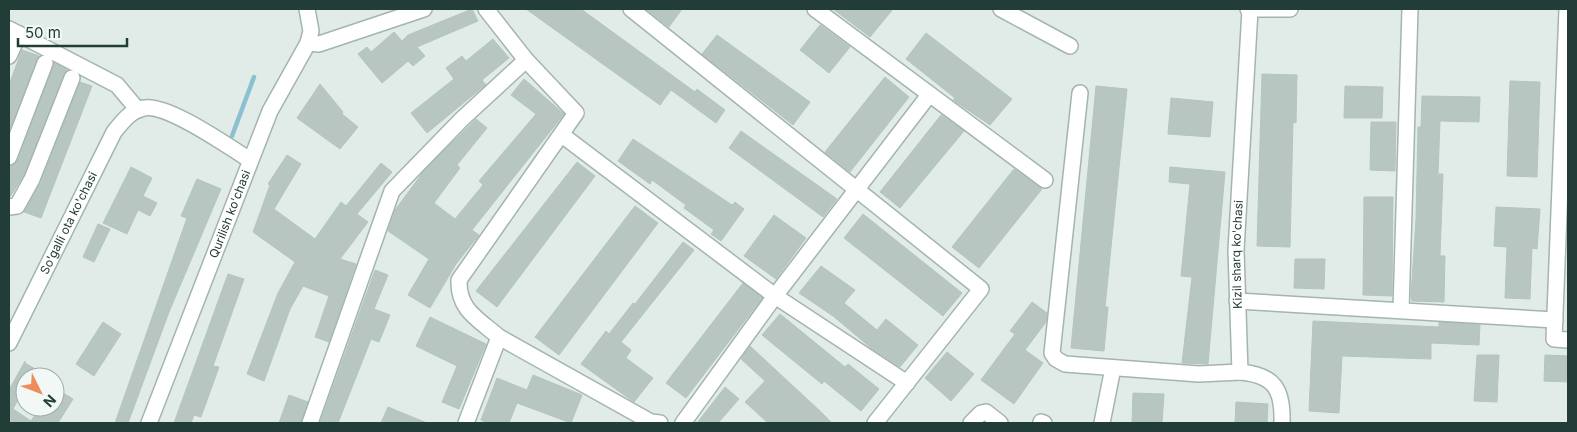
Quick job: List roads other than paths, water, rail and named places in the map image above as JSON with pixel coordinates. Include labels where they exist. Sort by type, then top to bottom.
[{"type":"street","name":"Qurilish ko'chasi","points":[[149,423],[250,160],[278,94],[308,42],[311,31],[307,9]]},
{"type":"street","points":[[308,42],[319,44],[424,9]]},
{"type":"street","points":[[486,9],[526,60],[576,112],[562,135],[459,280],[458,295],[468,311],[499,337],[654,423]]},
{"type":"street","points":[[631,9],[981,288],[875,423]]},
{"type":"street","points":[[815,9],[1045,180]]},
{"type":"street","points":[[1001,9],[1070,46]]},
{"type":"street","name":"Kizil sharq ko'chasi","points":[[1240,372],[1236,250],[1249,9],[1290,9]]},
{"type":"street","points":[[1401,310],[1410,9]]},
{"type":"street","points":[[1567,9],[1564,229],[1554,339],[1568,340]]},
{"type":"street","points":[[9,56],[14,32],[117,85],[138,110],[156,108],[187,122],[250,160]]},
{"type":"street","points":[[310,423],[392,191],[462,119],[526,60]]},
{"type":"street","points":[[9,157],[45,63]]},
{"type":"street","points":[[9,207],[17,206],[32,179],[72,78]]},
{"type":"street","points":[[1080,93],[1052,353],[1056,359],[1065,364],[1199,374],[1256,373],[1269,380],[1278,390],[1282,406],[1282,423]]},
{"type":"street","points":[[683,423],[775,296],[929,95]]},
{"type":"street","name":"So'galli ota ko'chasi","points":[[9,343],[114,132],[124,119],[138,110]]},
{"type":"street","points":[[562,135],[775,296],[907,383]]},
{"type":"street","points":[[1237,301],[1555,320]]},
{"type":"street","points":[[466,423],[499,337]]},
{"type":"street","points":[[1102,423],[1113,368]]},
{"type":"street","points":[[971,423],[981,413],[986,412],[1000,423]]},
{"type":"waterway","points":[[232,136],[254,77]]}]
